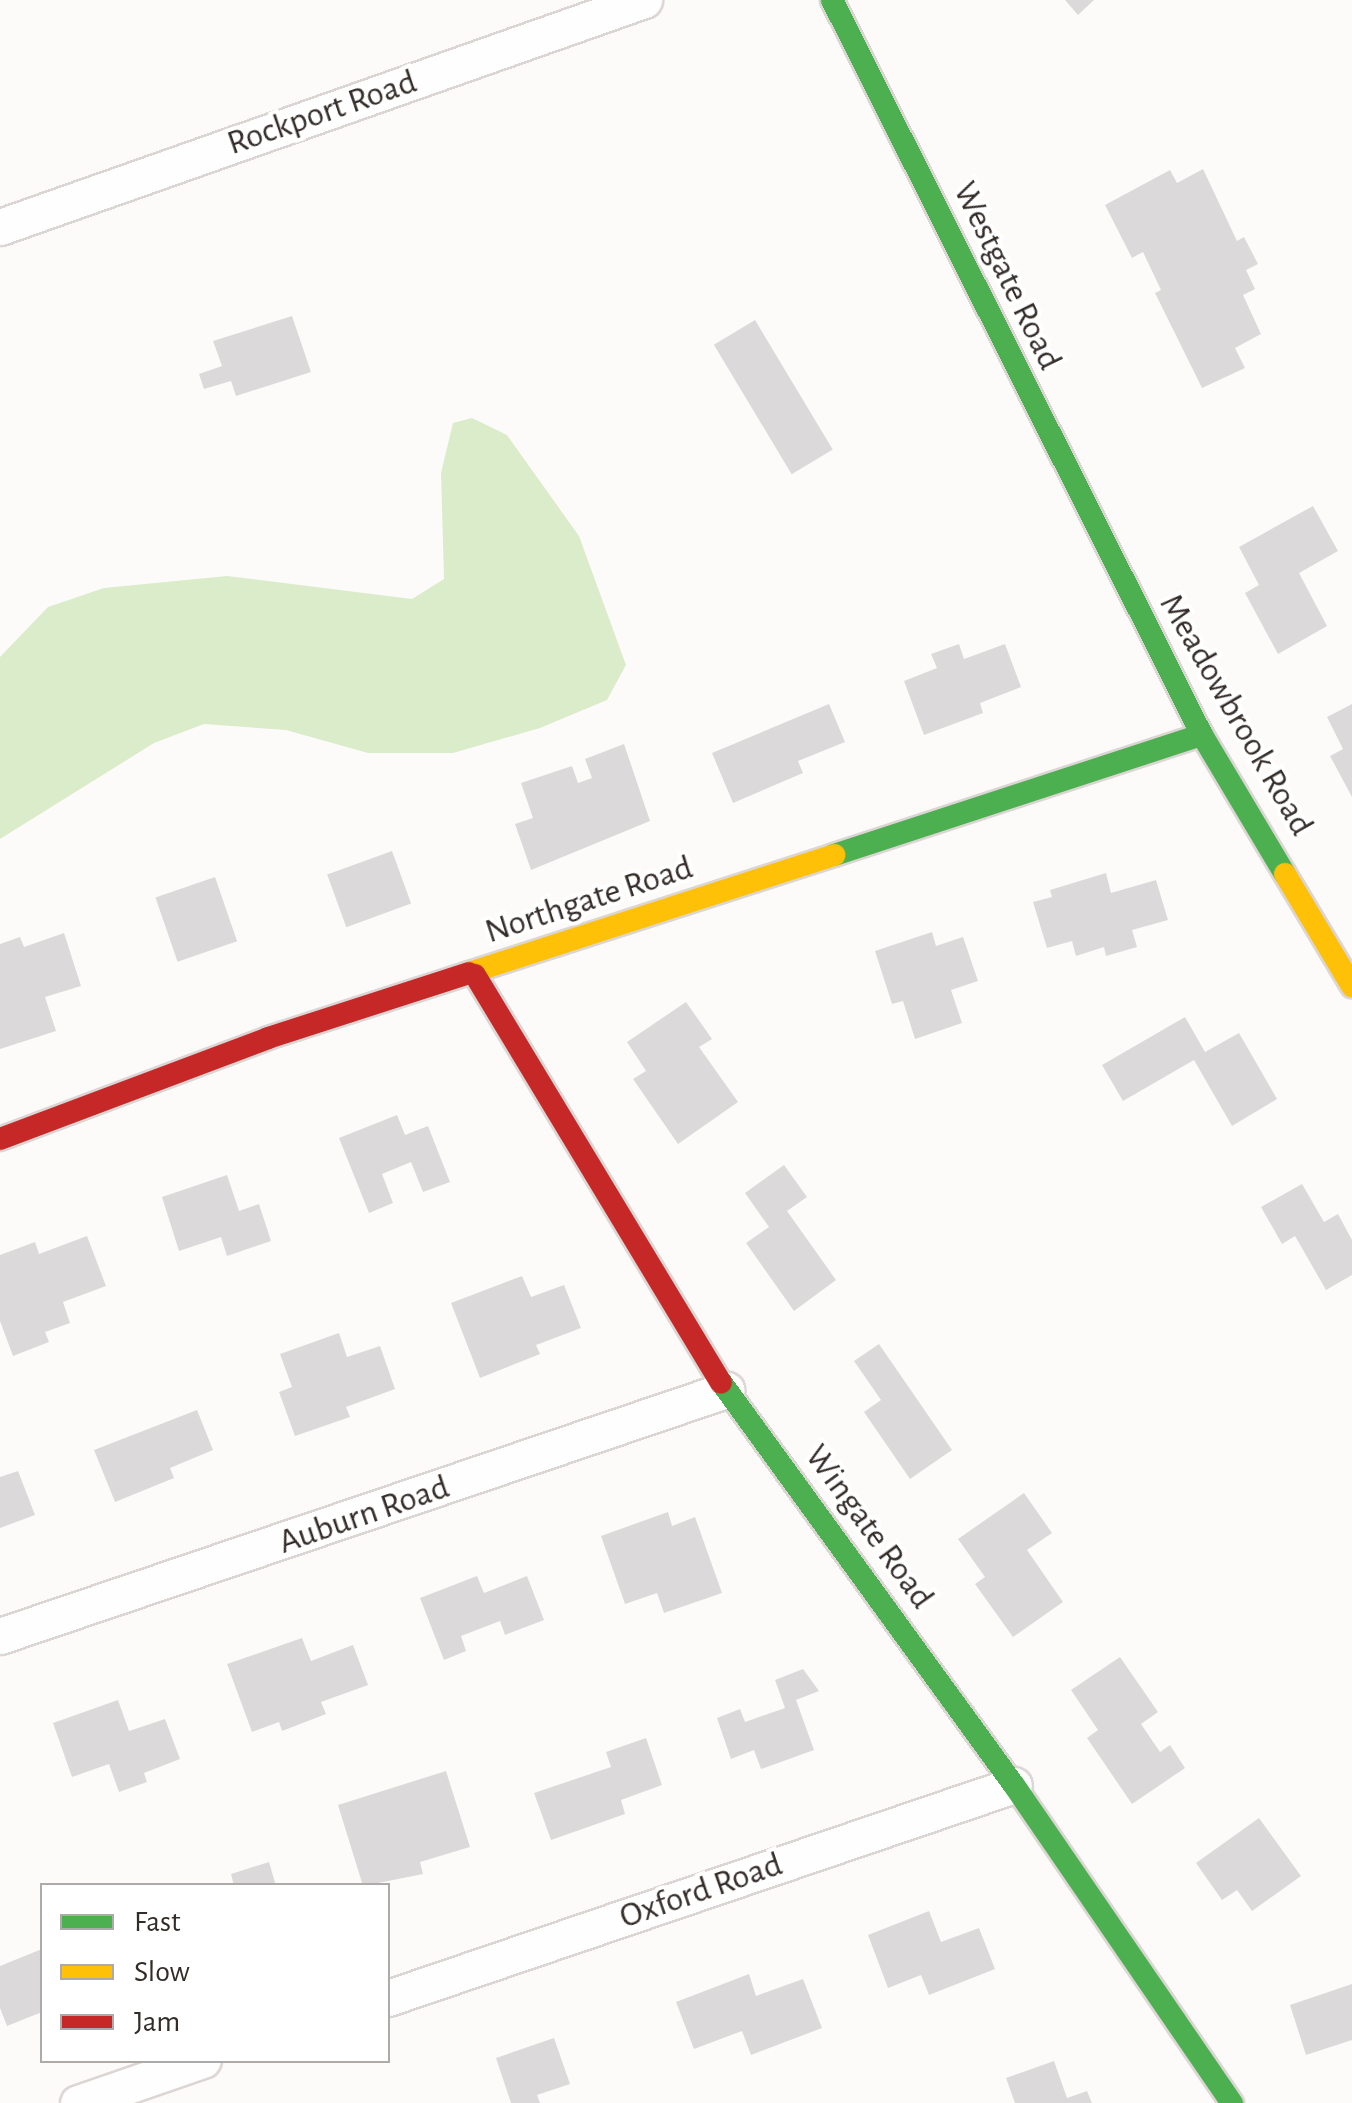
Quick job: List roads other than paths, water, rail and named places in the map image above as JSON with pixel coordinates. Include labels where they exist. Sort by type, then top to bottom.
[{"type":"street","name":"Rockport Road","points":[[0,226],[644,0]]},
{"type":"street","name":"Westgate Road","points":[[832,0],[1121,581]]},
{"type":"street","name":"Meadowbrook Road","points":[[1121,581],[1202,735],[1352,986]]},
{"type":"street","name":"Northgate Road","points":[[0,1139],[268,1038],[475,975],[1202,735]]},
{"type":"street","name":"Wingate Road","points":[[475,975],[726,1390],[1014,1785],[1232,2103]]},
{"type":"street","name":"Auburn Road","points":[[0,1636],[726,1390]]},
{"type":"street","name":"Oxford Road","points":[[390,1997],[1014,1785]]},
{"type":"street","points":[[78,2103],[194,2063]]}]
